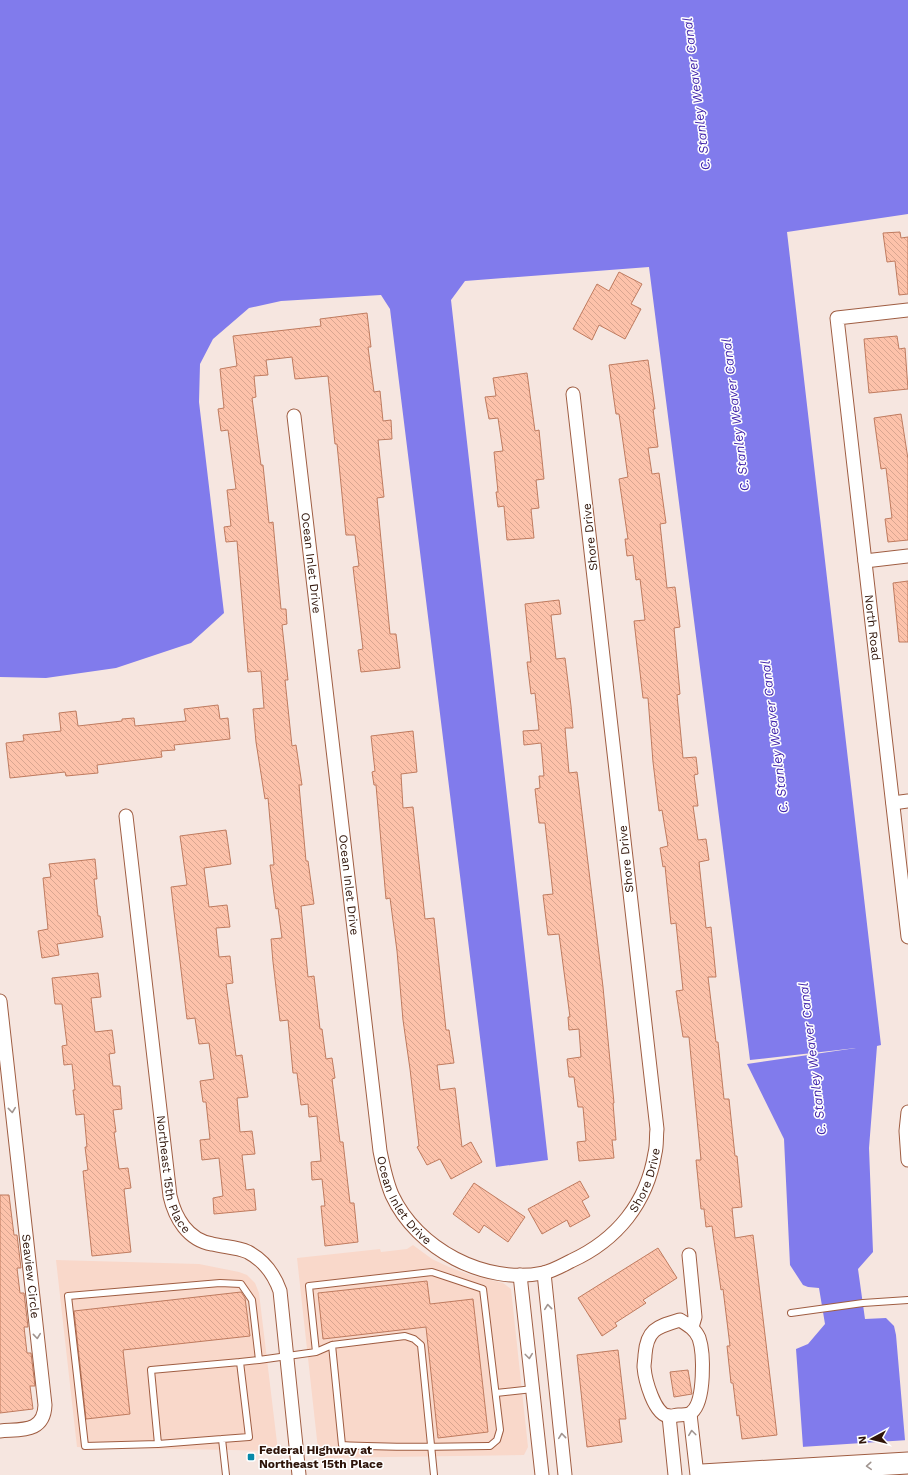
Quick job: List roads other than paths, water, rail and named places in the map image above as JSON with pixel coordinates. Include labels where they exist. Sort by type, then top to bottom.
[{"type":"main road","points":[[702,1475],[908,1463]]},
{"type":"street","name":"North Road","points":[[908,310],[837,318],[908,937]]},
{"type":"street","name":"Shore Drive","points":[[544,1273],[586,1254],[605,1241],[622,1225],[642,1196],[650,1175],[656,1152],[657,1129],[573,394]]},
{"type":"street","name":"Ocean Inlet Drive","points":[[294,416],[378,1135],[384,1174],[393,1196],[405,1216],[420,1233],[437,1248],[457,1260],[479,1269],[520,1275],[544,1273]]},
{"type":"street","points":[[864,561],[908,556]]},
{"type":"street","points":[[893,803],[908,801]]},
{"type":"street","name":"Northeast 15th Place","points":[[126,816],[170,1196],[173,1209],[179,1221],[187,1231],[198,1239],[210,1244],[247,1252],[258,1258],[276,1279],[280,1291],[299,1475]]},
{"type":"street","name":"Seaview Circle","points":[[0,1001],[5,1088],[45,1412],[42,1420],[37,1426],[30,1429],[0,1431]]},
{"type":"street","points":[[908,1112],[906,1131],[908,1160]]},
{"type":"street","points":[[688,1255],[695,1317],[692,1327]]},
{"type":"street","points":[[544,1273],[566,1475]]},
{"type":"street","points":[[520,1275],[542,1475]]},
{"type":"street","points":[[675,1475],[666,1416],[657,1407],[650,1392],[644,1367],[646,1343],[654,1330],[662,1325],[680,1320],[692,1327],[699,1339],[703,1365],[701,1394],[692,1412],[697,1475]]},
{"type":"street","points":[[666,1416],[692,1412]]},
{"type":"lane","points":[[316,1352],[309,1286],[432,1272],[483,1289],[500,1430],[497,1440],[490,1446],[395,1448],[342,1445],[332,1345]]},
{"type":"lane","points":[[240,1362],[249,1437],[158,1444],[85,1446],[68,1296],[220,1283],[241,1284],[252,1300],[259,1360]]},
{"type":"lane","points":[[790,1313],[908,1300]]},
{"type":"lane","points":[[158,1444],[151,1370],[287,1357],[316,1352],[332,1345],[405,1336],[414,1339],[421,1345],[434,1475]]},
{"type":"lane","points":[[496,1393],[533,1389]]},
{"type":"lane","points":[[222,1439],[226,1475]]},
{"type":"water","name":"C. Stanley Weaver Canal","points":[[0,0],[908,0],[908,214],[787,232],[881,1045],[877,1046],[869,1148],[873,1252],[858,1269],[865,1319],[886,1318],[894,1326],[908,1475],[805,1475],[796,1349],[808,1344],[825,1324],[819,1288],[803,1285],[790,1265],[784,1139],[747,1064],[856,1048],[750,1060],[649,267],[465,281],[451,300],[548,1160],[496,1167],[390,309],[381,295],[281,301],[249,308],[213,339],[200,364],[199,402],[224,613],[191,643],[116,668],[46,678],[0,677]]},
{"type":"place","name":"Federal Highway at Northeast 15th Place","points":[[251,1457]]}]
